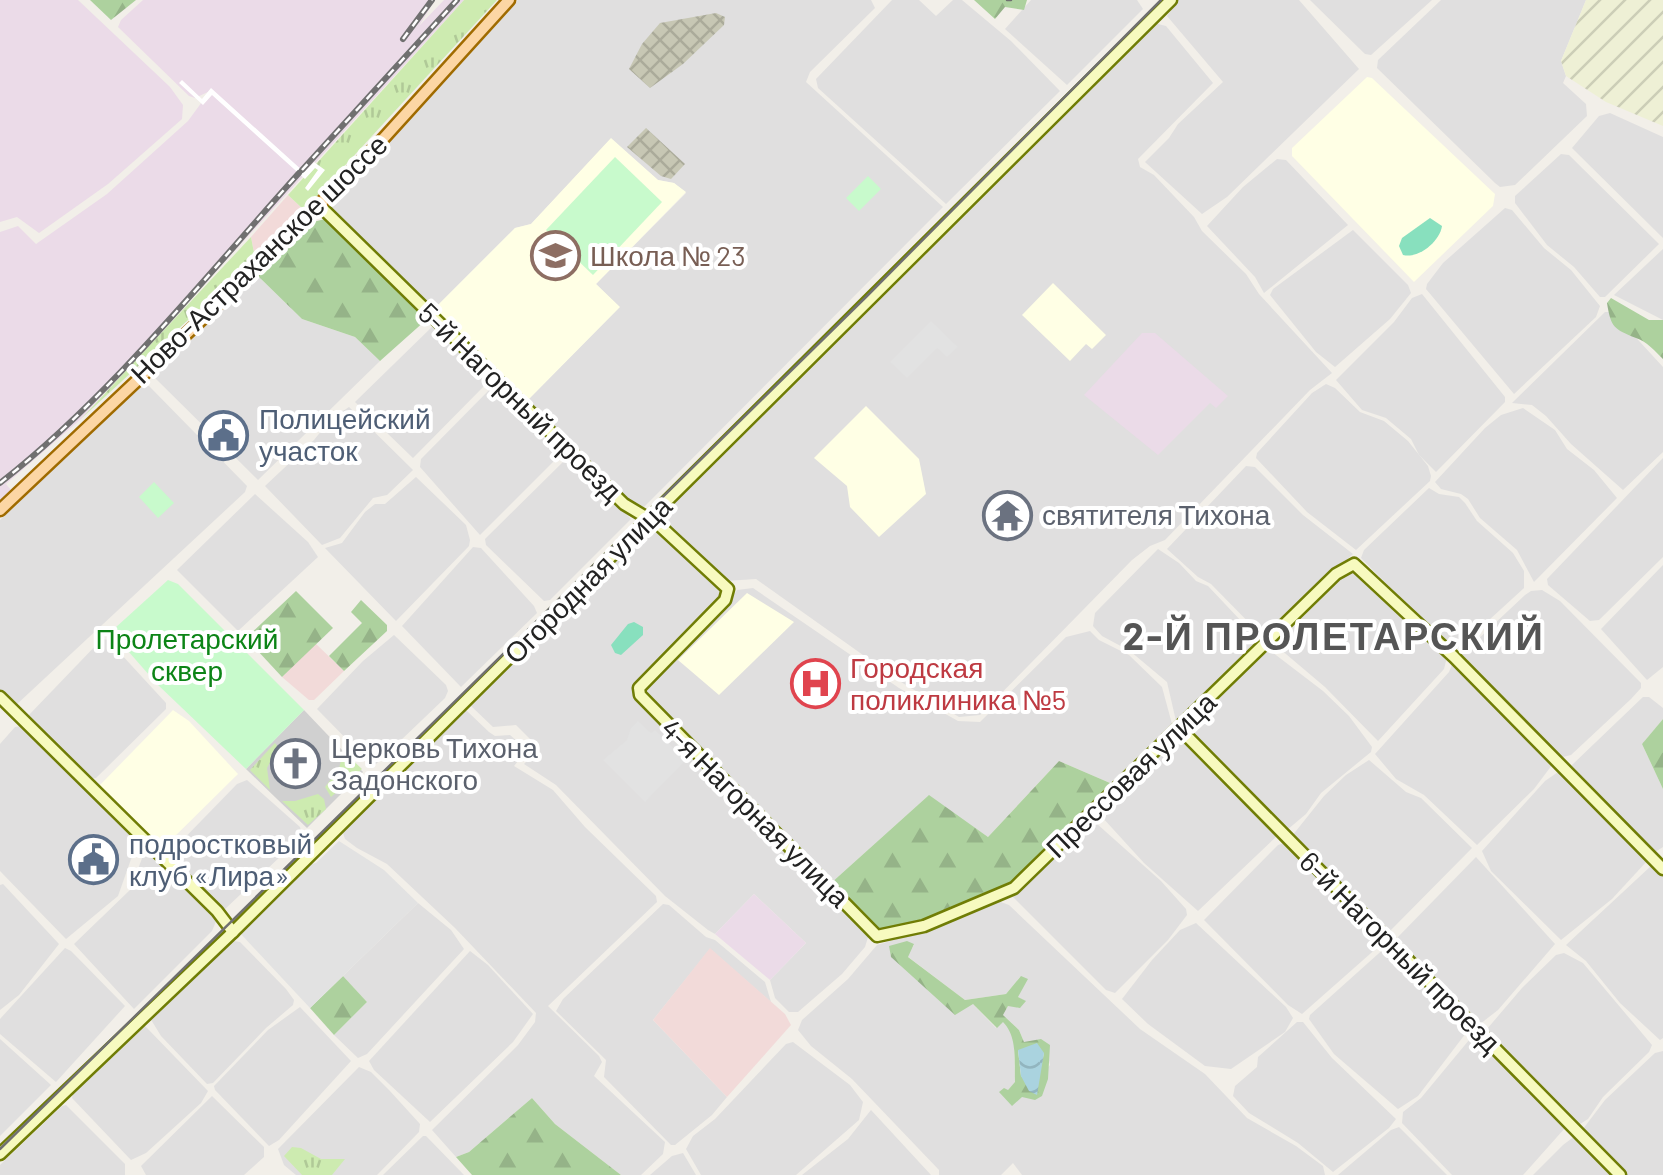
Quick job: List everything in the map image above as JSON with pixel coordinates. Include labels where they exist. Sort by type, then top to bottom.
[{"type":"main road","name":"Ново-Астраханское шоссе","points":[[0,510],[318,205],[509,0]]},
{"type":"street","name":"Огородная улица","points":[[0,1154],[233,932],[1171,0]]},
{"type":"street","name":"5-й Нагорный проезд","points":[[318,205],[624,504],[650,519],[728,589],[725,600],[639,688]]},
{"type":"street","name":"Прессовая улица","points":[[877,936],[924,926],[1014,888],[1322,588],[1343,568],[1354,564],[1442,646],[1663,869]]},
{"type":"street","name":"4-я Нагорная улица","points":[[639,688],[644,701],[877,936]]},
{"type":"street","points":[[0,697],[217,911],[233,932]]},
{"type":"street","name":"6-й Нагорный проезд","points":[[1180,729],[1620,1175]]},
{"type":"shaded area","points":[[0,0],[78,0],[170,87],[183,105],[182,119],[108,184],[39,233],[17,217],[0,222]]},
{"type":"shaded area","points":[[143,0],[435,0],[419,26],[444,0],[464,0],[81,419],[6,484],[11,490],[0,501],[0,232],[18,226],[36,244],[107,194],[188,121],[210,91],[195,98],[189,96],[118,27]]},
{"type":"shaded area","points":[[518,0],[871,0],[875,8],[810,72],[806,82],[943,207],[644,507],[627,501],[525,403],[619,307],[596,284],[686,193],[674,183],[658,180],[611,139],[531,224],[515,228],[431,312],[332,209],[332,203]]},
{"type":"shaded area","points":[[892,0],[919,0],[936,16],[953,0],[962,0],[1011,41],[1060,91],[946,204],[818,88],[816,79]]},
{"type":"shaded area","points":[[1031,0],[1137,0],[1143,9],[1067,85],[1005,29]]},
{"type":"shaded area","points":[[1179,0],[1299,0],[1359,69],[1227,197],[1202,214],[1145,162],[1223,82],[1167,16]]},
{"type":"shaded area","points":[[1310,0],[1432,0],[1371,55],[1365,54]]},
{"type":"shaded area","points":[[1441,0],[1586,0],[1561,61],[1566,76],[1563,83],[1586,104],[1587,116],[1515,185],[1500,187],[1495,183],[1377,68],[1378,60]]},
{"type":"shaded area","points":[[1586,0],[1663,0],[1663,126],[1606,102],[1566,76],[1561,61]]},
{"type":"shaded area","points":[[716,13],[725,17],[724,25],[683,64],[650,88],[629,69],[642,44],[660,23]]},
{"type":"shaded area","points":[[1154,23],[1166,26],[1213,83],[1138,159],[1140,167],[1154,175],[1194,217],[1202,231],[1246,274],[1259,294],[1332,373],[1310,390],[1165,540],[1132,560],[980,715],[959,717],[901,682],[756,579],[726,581],[665,524],[662,513]]},
{"type":"shaded area","points":[[1367,77],[1495,194],[1493,206],[1414,282],[1292,156],[1292,148]]},
{"type":"shaded area","points":[[1610,113],[1663,137],[1663,238],[1572,148],[1599,116]]},
{"type":"shaded area","points":[[646,128],[685,164],[671,179],[661,176],[627,147]]},
{"type":"shaded area","name":"Школа № 23","points":[[611,138],[658,180],[674,183],[686,192],[596,284],[620,307],[525,403],[431,312],[515,228],[531,224]]},
{"type":"shaded area","points":[[1561,154],[1569,155],[1659,244],[1605,297],[1600,297],[1574,267],[1547,245],[1515,203],[1515,196]]},
{"type":"shaded area","points":[[1277,159],[1286,160],[1348,225],[1264,293],[1255,277],[1207,226],[1243,187]]},
{"type":"shaded area","points":[[288,195],[304,210],[255,258],[251,237]]},
{"type":"shaded area","points":[[1505,208],[1512,210],[1544,248],[1571,270],[1600,306],[1596,317],[1514,394],[1426,289],[1443,263]]},
{"type":"shaded area","points":[[1353,230],[1408,285],[1411,293],[1390,319],[1335,367],[1316,352],[1270,295]]},
{"type":"shaded area","points":[[1663,249],[1663,320],[1614,295]]},
{"type":"shaded area","points":[[258,276],[302,319],[355,337],[380,361],[258,480],[153,376]]},
{"type":"shaded area","points":[[1053,283],[1106,335],[1092,349],[1086,344],[1070,361],[1022,315]]},
{"type":"shaded area","points":[[1422,294],[1505,397],[1505,402],[1436,472],[1419,455],[1411,439],[1386,418],[1362,410],[1336,380],[1394,322],[1412,298]]},
{"type":"shaded area","points":[[1605,312],[1629,330],[1663,367],[1663,452],[1623,490],[1532,405],[1512,403]]},
{"type":"shaded area","points":[[931,321],[958,347],[947,357],[937,348],[907,378],[890,362]]},
{"type":"shaded area","points":[[435,324],[490,380],[413,458],[355,402]]},
{"type":"shaded area","points":[[1142,333],[1155,333],[1228,396],[1216,408],[1210,403],[1158,455],[1084,395]]},
{"type":"shaded area","points":[[1326,384],[1360,412],[1384,421],[1408,441],[1431,476],[1356,550],[1307,512],[1256,458],[1312,393]]},
{"type":"shaded area","points":[[141,385],[149,386],[247,486],[245,492],[16,705],[0,692],[0,520]]},
{"type":"shaded area","points":[[493,386],[499,386],[558,444],[559,452],[480,535],[420,467],[421,459]]},
{"type":"shaded area","points":[[866,406],[919,459],[926,494],[879,537],[850,507],[847,486],[814,458]]},
{"type":"shaded area","points":[[349,407],[413,470],[387,495],[373,498],[340,538],[322,545],[265,486],[331,419]]},
{"type":"shaded area","points":[[1523,408],[1555,430],[1567,449],[1594,470],[1617,498],[1534,582],[1517,550],[1480,518],[1468,499],[1441,489],[1435,482],[1485,428],[1501,415]]},
{"type":"shaded area","points":[[567,458],[631,519],[550,600],[544,601],[486,545],[485,539]]},
{"type":"shaded area","points":[[1663,458],[1663,557],[1599,620],[1590,621],[1548,585],[1547,579]]},
{"type":"shaded area","points":[[1246,466],[1255,467],[1303,515],[1353,554],[1263,637],[1211,584],[1167,549]]},
{"type":"shaded area","points":[[416,477],[466,525],[470,540],[469,546],[396,621],[325,548],[342,543],[365,512],[375,504],[385,504]]},
{"type":"shaded area","points":[[1429,488],[1459,497],[1477,521],[1513,553],[1524,571],[1524,588],[1454,652],[1361,558],[1364,550]]},
{"type":"shaded area","points":[[255,494],[308,542],[318,557],[238,631],[177,570]]},
{"type":"shaded area","points":[[642,529],[660,532],[721,592],[719,599],[635,684],[639,701],[869,934],[865,947],[842,974],[798,1012],[789,1012],[775,998],[770,980],[806,943],[754,894],[715,934],[708,930],[665,896],[556,785],[524,764],[539,748],[516,725],[493,727],[471,706],[471,700]]},
{"type":"shaded area","points":[[473,547],[481,548],[537,613],[461,687],[402,626]]},
{"type":"shaded area","points":[[1158,549],[1196,581],[1208,586],[1259,640],[1179,723],[1167,682],[1093,626],[1095,613]]},
{"type":"shaded area","points":[[1663,565],[1663,667],[1647,680],[1601,629]]},
{"type":"shaded area","points":[[1350,569],[1358,570],[1447,657],[1444,669],[1378,741],[1325,687],[1273,643]]},
{"type":"shaded area","points":[[753,588],[899,688],[958,721],[980,722],[1066,637],[1090,631],[1129,655],[1162,687],[1171,732],[1117,786],[1059,761],[988,837],[928,796],[830,884],[648,701],[645,692],[648,684],[729,603],[737,590]]},
{"type":"shaded area","points":[[1542,590],[1560,601],[1641,683],[1631,699],[1571,755],[1563,757],[1556,755],[1459,657],[1525,595]]},
{"type":"shaded area","points":[[747,593],[794,622],[719,695],[678,660]]},
{"type":"shaded area","points":[[394,635],[448,691],[372,765],[317,709]]},
{"type":"shaded area","points":[[102,639],[108,640],[166,703],[166,709],[96,778],[89,779],[28,716]]},
{"type":"shaded area","points":[[315,643],[344,671],[314,700],[309,700],[282,677]]},
{"type":"shaded area","points":[[1268,649],[1323,691],[1349,716],[1372,747],[1287,830],[1189,729]]},
{"type":"shaded area","points":[[1453,662],[1552,765],[1534,789],[1477,845],[1424,795],[1396,779],[1375,754],[1449,672]]},
{"type":"shaded area","points":[[1643,697],[1663,708],[1663,719],[1642,744],[1663,789],[1663,847],[1655,852],[1573,771],[1572,765]]},
{"type":"shaded area","points":[[173,710],[189,721],[238,774],[161,850],[99,786]]},
{"type":"shaded area","points":[[304,710],[363,772],[307,828],[246,769]]},
{"type":"shaded area","points":[[461,711],[467,711],[495,736],[510,735],[527,750],[514,766],[553,790],[656,896],[657,902],[548,1006],[599,1056],[602,1062],[594,1076],[665,1142],[663,1154],[641,1175],[621,1175],[555,1124],[532,1098],[469,1152],[456,1157],[432,1130],[518,1045],[535,1022],[536,1013],[387,864],[357,848],[343,833]]},
{"type":"shaded area","points":[[638,721],[651,733],[655,730],[686,760],[645,802],[603,760],[627,740]]},
{"type":"shaded area","points":[[15,727],[27,727],[135,836],[136,845],[118,896],[66,939],[0,871],[0,744]]},
{"type":"shaded area","points":[[1186,742],[1278,835],[1198,911],[1144,863],[1102,817],[1173,743]]},
{"type":"shaded area","points":[[1369,760],[1406,792],[1421,798],[1472,848],[1388,933],[1292,836],[1324,796]]},
{"type":"shaded area","points":[[1558,772],[1648,860],[1612,899],[1561,940],[1491,871],[1482,851],[1545,781]]},
{"type":"shaded area","points":[[247,780],[300,827],[302,836],[223,911],[168,855],[237,784]]},
{"type":"shaded area","points":[[1096,823],[1161,881],[1187,915],[1115,993],[1106,990],[1013,897],[1087,826]]},
{"type":"shaded area","points":[[339,841],[384,870],[418,903],[310,1008],[240,933],[304,866],[316,863]]},
{"type":"shaded area","points":[[1287,842],[1380,940],[1379,946],[1302,1014],[1288,1005],[1204,920],[1278,845]]},
{"type":"shaded area","points":[[146,848],[217,919],[212,931],[134,1009],[74,944],[130,890]]},
{"type":"shaded area","points":[[1476,857],[1555,944],[1498,1010],[1480,1024],[1396,939]]},
{"type":"shaded area","points":[[1651,866],[1663,874],[1660,1040],[1566,945]]},
{"type":"shaded area","points":[[0,885],[59,944],[19,995],[0,1010]]},
{"type":"shaded area","points":[[754,894],[806,943],[770,980],[715,934]]},
{"type":"shaded area","points":[[998,901],[1009,905],[1140,1029],[1205,1074],[1247,1118],[1323,1166],[1325,1175],[1022,1175],[1013,1163],[1001,1175],[939,1175],[939,1170],[852,1079],[811,1046],[798,1030],[802,1020],[848,979],[877,945]],"holes":[[[914,945],[907,956],[965,1000],[1006,994],[1020,977],[1018,997],[1025,1001],[1008,1006],[1003,1015],[1019,1030],[1024,1042],[1047,1052],[1050,1065],[1012,1105],[1008,1090],[1015,1083],[1014,1040],[1009,1028],[1003,1021],[996,1028],[972,1003],[954,1014],[890,946]]]},
{"type":"shaded area","points":[[418,903],[451,930],[464,949],[367,1054],[358,1058],[334,1035],[367,1002],[343,976]]},
{"type":"shaded area","points":[[663,904],[765,982],[771,1002],[710,949],[653,1020],[727,1097],[712,1115],[675,1145],[604,1077],[606,1060],[556,1011],[563,999]]},
{"type":"shaded area","points":[[1196,923],[1293,1018],[1285,1032],[1231,1069],[1205,1066],[1148,1024],[1122,999],[1180,930]]},
{"type":"shaded area","points":[[240,942],[294,1000],[213,1083],[207,1084],[161,1036],[150,1018],[224,946]]},
{"type":"shaded area","points":[[1387,946],[1469,1029],[1418,1096],[1398,1109],[1334,1054],[1309,1019]]},
{"type":"shaded area","points":[[65,948],[125,1006],[56,1082],[0,1034],[0,1019]]},
{"type":"shaded area","points":[[710,948],[785,1014],[791,1025],[727,1097],[653,1020]]},
{"type":"shaded area","points":[[470,951],[533,1014],[513,1042],[430,1122],[369,1061]]},
{"type":"shaded area","points":[[1564,953],[1583,963],[1652,1045],[1603,1097],[1588,1119],[1577,1126],[1487,1033],[1522,988],[1556,955]]},
{"type":"shaded area","points":[[300,1007],[351,1061],[279,1140],[269,1146],[214,1086],[268,1030]]},
{"type":"shaded area","points":[[1297,1022],[1303,1022],[1332,1058],[1396,1119],[1333,1172],[1298,1143],[1249,1113],[1233,1096],[1235,1086],[1257,1067],[1258,1057]]},
{"type":"shaded area","points":[[145,1026],[208,1091],[201,1103],[146,1153],[131,1160],[72,1098],[139,1027]]},
{"type":"shaded area","points":[[1474,1034],[1565,1128],[1523,1175],[1452,1175],[1402,1123],[1403,1112],[1421,1098]]},
{"type":"shaded area","points":[[0,1039],[51,1085],[0,1136]]},
{"type":"shaded area","points":[[793,1042],[850,1085],[863,1102],[859,1120],[796,1175],[701,1175],[686,1149],[693,1136],[715,1119],[786,1044]]},
{"type":"shaded area","points":[[1663,1051],[1663,1175],[1626,1175],[1583,1129],[1605,1100],[1655,1053]]},
{"type":"shaded area","points":[[359,1067],[371,1072],[389,1090],[420,1124],[419,1132],[377,1175],[296,1175],[284,1165],[278,1149]]},
{"type":"shaded area","points":[[212,1096],[264,1147],[264,1157],[244,1175],[146,1175],[141,1166]]},
{"type":"shaded area","points":[[66,1105],[125,1164],[125,1175],[0,1175],[0,1165]]},
{"type":"shaded area","points":[[871,1110],[931,1175],[802,1175],[848,1139]]},
{"type":"shaded area","points":[[1399,1127],[1447,1175],[1338,1175],[1391,1130]]},
{"type":"shaded area","points":[[426,1136],[464,1175],[383,1175]]},
{"type":"shaded area","points":[[1575,1136],[1615,1175],[1533,1175],[1563,1145]]},
{"type":"shaded area","points":[[683,1153],[696,1175],[650,1175],[672,1156]]},
{"type":"green space","points":[[90,0],[136,0],[111,20]]},
{"type":"green space","points":[[464,0],[497,0],[304,210],[288,195]]},
{"type":"green space","points":[[974,0],[1027,0],[1024,10],[1005,7],[995,19]]},
{"type":"green space","points":[[615,157],[662,202],[593,275],[546,230]]},
{"type":"green space","points":[[868,176],[881,189],[859,211],[846,198]]},
{"type":"green space","points":[[1430,218],[1442,226],[1437,237],[1422,252],[1403,255],[1399,246],[1402,238]]},
{"type":"green space","points":[[325,219],[425,315],[426,320],[380,361],[355,337],[302,319],[258,276],[313,222]]},
{"type":"green space","points":[[251,237],[255,258],[81,419]]},
{"type":"green space","points":[[1611,298],[1649,320],[1663,320],[1663,359],[1615,326],[1607,303]]},
{"type":"green space","points":[[154,482],[174,503],[158,518],[139,497]]},
{"type":"green space","name":"Пролетарский сквер","points":[[168,580],[178,584],[304,710],[246,769],[157,684],[114,635],[115,628]]},
{"type":"green space","points":[[296,591],[333,628],[282,677],[246,638]]},
{"type":"green space","points":[[361,600],[387,625],[387,631],[344,671],[329,656],[362,623],[351,612]]},
{"type":"green space","points":[[634,622],[643,627],[643,635],[621,655],[615,653],[611,645]]},
{"type":"green space","points":[[1663,719],[1663,789],[1642,744]]},
{"type":"green space","points":[[275,743],[278,747],[267,768],[270,790],[250,770]]},
{"type":"green space","points":[[343,751],[362,769],[331,797],[325,787],[339,769]]},
{"type":"green space","points":[[1059,761],[1117,786],[1014,883],[923,924],[879,930],[830,884],[929,795],[988,837]]},
{"type":"green space","points":[[318,794],[326,809],[308,825],[282,801],[295,801]]},
{"type":"green space","points":[[907,941],[914,944],[908,957],[965,1000],[1006,994],[1021,976],[1028,979],[1018,997],[1026,1001],[1020,1008],[1008,1006],[1003,1015],[1019,1030],[1024,1042],[1041,1039],[1050,1045],[1048,1079],[1042,1096],[1035,1100],[1022,1097],[1012,1106],[999,1092],[1008,1090],[1015,1082],[1014,1050],[1008,1028],[1003,1022],[997,1028],[973,1004],[955,1015],[891,957],[889,946]],"holes":[[[1018,1050],[1044,1053],[1037,1085],[1021,1076]]]},
{"type":"green space","points":[[343,976],[367,1002],[334,1035],[310,1008]]},
{"type":"green space","points":[[532,1098],[555,1124],[621,1175],[472,1175],[456,1157],[469,1152]]},
{"type":"green space","points":[[292,1147],[321,1159],[345,1159],[332,1175],[302,1175],[284,1156]]},
{"type":"water","points":[[1037,1043],[1044,1053],[1037,1095],[1029,1091],[1021,1076],[1018,1050]]},
{"type":"pier","points":[[182,80],[202,99],[211,88],[304,172],[314,162],[325,170],[308,191],[305,188],[318,170],[315,168],[305,179],[212,95],[203,105],[179,83]]},
{"type":"tram line","points":[[0,1149],[867,296],[1161,0]]},
{"type":"railway","points":[[403,39],[432,0]]},
{"type":"railway","points":[[302,170],[457,0]]},
{"type":"railway","points":[[0,483],[118,375],[299,173]]},
{"type":"place","name":"Школа № 23","points":[[555,256]]},
{"type":"place","name":"Полицейский участок","points":[[224,435]]},
{"type":"place","name":"святителя Тихона","points":[[1007,515]]},
{"type":"place","name":"Городская поликлиника №5","points":[[815,684]]},
{"type":"place","name":"Церковь Тихона Задонского","points":[[296,764]]},
{"type":"place","name":"подростковый клуб «Лира»","points":[[94,860]]},
{"type":"district","name":"2-Й ПРОЛЕТАРСКИЙ","points":[[1334,637]]}]
